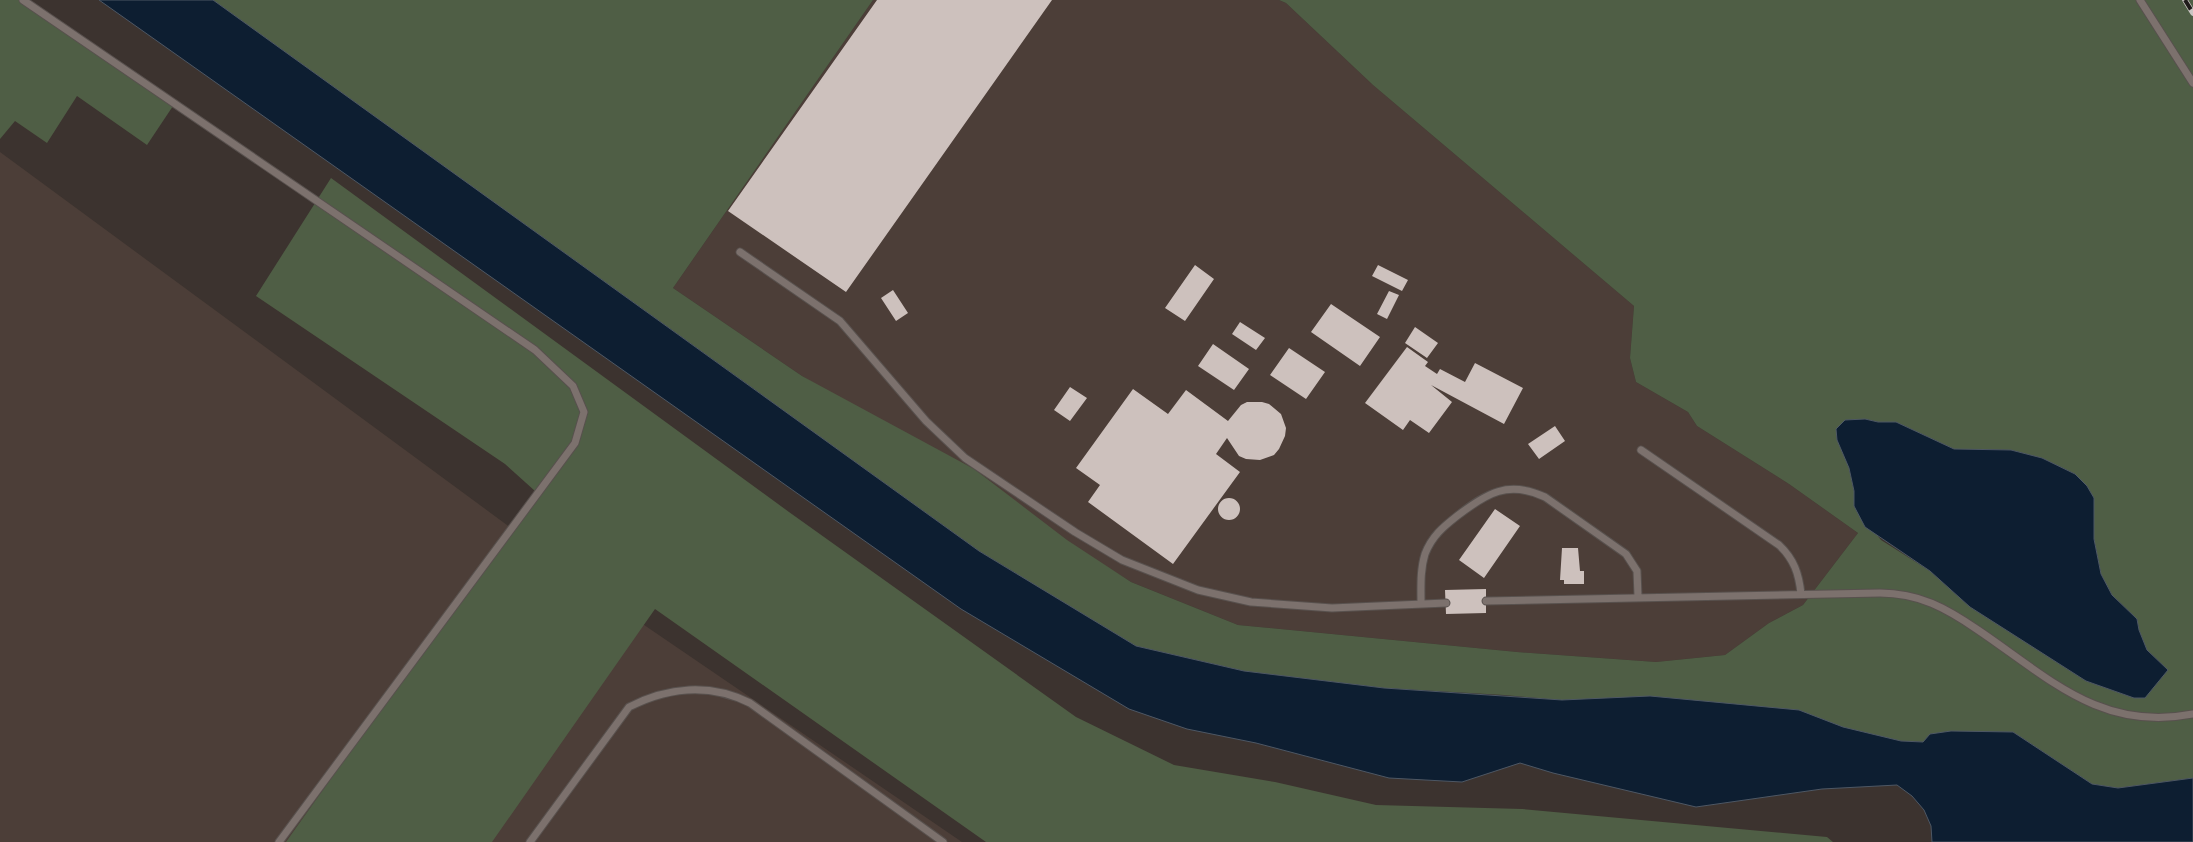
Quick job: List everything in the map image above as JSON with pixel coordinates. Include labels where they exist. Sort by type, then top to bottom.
[{"type":"lane","points":[[23,0],[535,350],[573,386],[584,412],[575,443],[278,842]]},
{"type":"lane","points":[[2140,0],[2193,83]]},
{"type":"lane","points":[[740,252],[820,305],[840,321],[926,421],[965,458],[1075,532],[1122,560],[1189,587],[1251,602],[1332,608],[1446,603]]},
{"type":"lane","points":[[1641,450],[1788,553],[1796,569],[1801,594]]},
{"type":"lane","points":[[1421,604],[1424,556],[1438,531],[1479,499],[1490,493],[1514,488],[1545,496],[1626,554],[1637,571],[1638,596]]},
{"type":"lane","points":[[1486,601],[1638,596],[1894,593],[1922,598],[1948,610],[2068,692],[2097,707],[2113,713],[2146,718],[2193,714]]},
{"type":"lane","points":[[530,842],[629,707],[652,696],[676,690],[716,691],[734,695],[750,703],[943,842]]},
{"type":"shaded area","points":[[873,0],[1279,0],[1286,3],[1373,85],[1634,306],[1630,358],[1636,382],[1688,412],[1697,426],[1789,484],[1858,533],[1803,605],[1769,623],[1725,655],[1656,662],[1517,652],[1238,625],[1131,582],[802,376],[673,288]]},
{"type":"shaded area","points":[[0,152],[628,614],[962,842],[0,842]]},
{"type":"green space","points":[[0,0],[21,0],[173,106],[147,145],[77,96],[47,143],[15,121],[0,139]]},
{"type":"green space","points":[[213,0],[873,0],[673,288],[802,376],[974,469],[1067,540],[1131,582],[1238,625],[1517,652],[1656,662],[1725,655],[1769,623],[1803,605],[1858,533],[1789,484],[1697,426],[1688,412],[1636,382],[1630,358],[1634,306],[1373,85],[1286,3],[1279,0],[2193,0],[2193,778],[2118,788],[2092,784],[2013,732],[1923,742],[1865,739],[1688,712],[1504,695],[1384,688],[1244,671],[1136,646],[979,551]],"holes":[[[1865,419],[1878,422],[1896,422],[1954,449],[2011,450],[2042,458],[2075,474],[2094,498],[2094,539],[2101,574],[2112,595],[2137,619],[2147,650],[2168,670],[2134,698],[2086,681],[1970,607],[1930,571],[1881,540],[1854,506],[1854,491],[1849,468]]]},
{"type":"green space","points":[[331,178],[789,512],[1076,717],[1174,765],[1275,782],[1376,805],[1522,809],[1827,837],[1833,842],[986,842],[655,609],[492,842],[286,842],[535,491],[505,464],[256,296]]},
{"type":"water","points":[[99,0],[213,0],[979,551],[1136,646],[1244,671],[1384,688],[1562,700],[1650,696],[1799,710],[1843,727],[1901,741],[1923,742],[1930,734],[1951,731],[2013,732],[2092,784],[2118,788],[2193,778],[2193,842],[1932,842],[1931,826],[1924,810],[1912,796],[1897,785],[1822,789],[1696,807],[1553,773],[1520,763],[1462,782],[1389,778],[1256,743],[1187,729],[1129,709],[961,609]]},
{"type":"water","points":[[1865,419],[1878,422],[1896,422],[1954,449],[2011,450],[2042,458],[2075,474],[2087,486],[2094,498],[2094,539],[2101,574],[2112,595],[2137,619],[2147,650],[2168,670],[2145,698],[2134,698],[2086,681],[1970,607],[1930,571],[1865,527],[1854,506],[1854,491],[1849,468],[1837,440],[1836,429],[1845,420]]},
{"type":"building","points":[[877,0],[1052,0],[846,292],[728,211]]},
{"type":"building","points":[[1195,265],[1214,279],[1185,321],[1165,308]]},
{"type":"building","points":[[1378,265],[1408,280],[1402,291],[1372,276]]},
{"type":"building","points":[[893,290],[908,313],[896,321],[881,298]]},
{"type":"building","points":[[1389,291],[1399,295],[1387,319],[1377,314]]},
{"type":"building","points":[[1331,304],[1380,337],[1360,366],[1311,332]]},
{"type":"building","points":[[1240,322],[1265,338],[1256,350],[1232,334]]},
{"type":"building","points":[[1415,327],[1438,343],[1427,358],[1405,343]]},
{"type":"building","points":[[1213,344],[1249,369],[1234,390],[1198,366]]},
{"type":"building","points":[[1407,347],[1428,362],[1425,366],[1437,374],[1440,369],[1465,382],[1475,363],[1523,388],[1504,424],[1431,385],[1452,402],[1429,433],[1410,420],[1403,430],[1365,403]]},
{"type":"building","points":[[1289,348],[1325,372],[1306,399],[1270,375]]},
{"type":"building","points":[[1070,387],[1087,398],[1070,421],[1054,410]]},
{"type":"building","points":[[1133,389],[1168,414],[1186,390],[1228,421],[1241,405],[1247,402],[1262,402],[1269,404],[1281,414],[1286,428],[1285,436],[1279,449],[1274,455],[1260,460],[1246,459],[1239,456],[1227,438],[1216,454],[1240,472],[1173,564],[1088,502],[1100,485],[1076,468]]},
{"type":"building","points":[[1555,426],[1565,441],[1539,459],[1528,444]]},
{"type":"building","points":[[1229,498],[1237,501],[1240,509],[1237,517],[1229,520],[1221,517],[1218,509],[1221,501]]},
{"type":"building","points":[[1495,509],[1520,526],[1484,578],[1459,560]]},
{"type":"building","points":[[1562,548],[1578,548],[1580,571],[1584,571],[1584,584],[1564,584],[1564,580],[1560,580]]},
{"type":"building","points":[[1486,589],[1486,613],[1446,614],[1445,590]]},
{"type":"railway","points":[[2185,0],[2193,13]]}]
